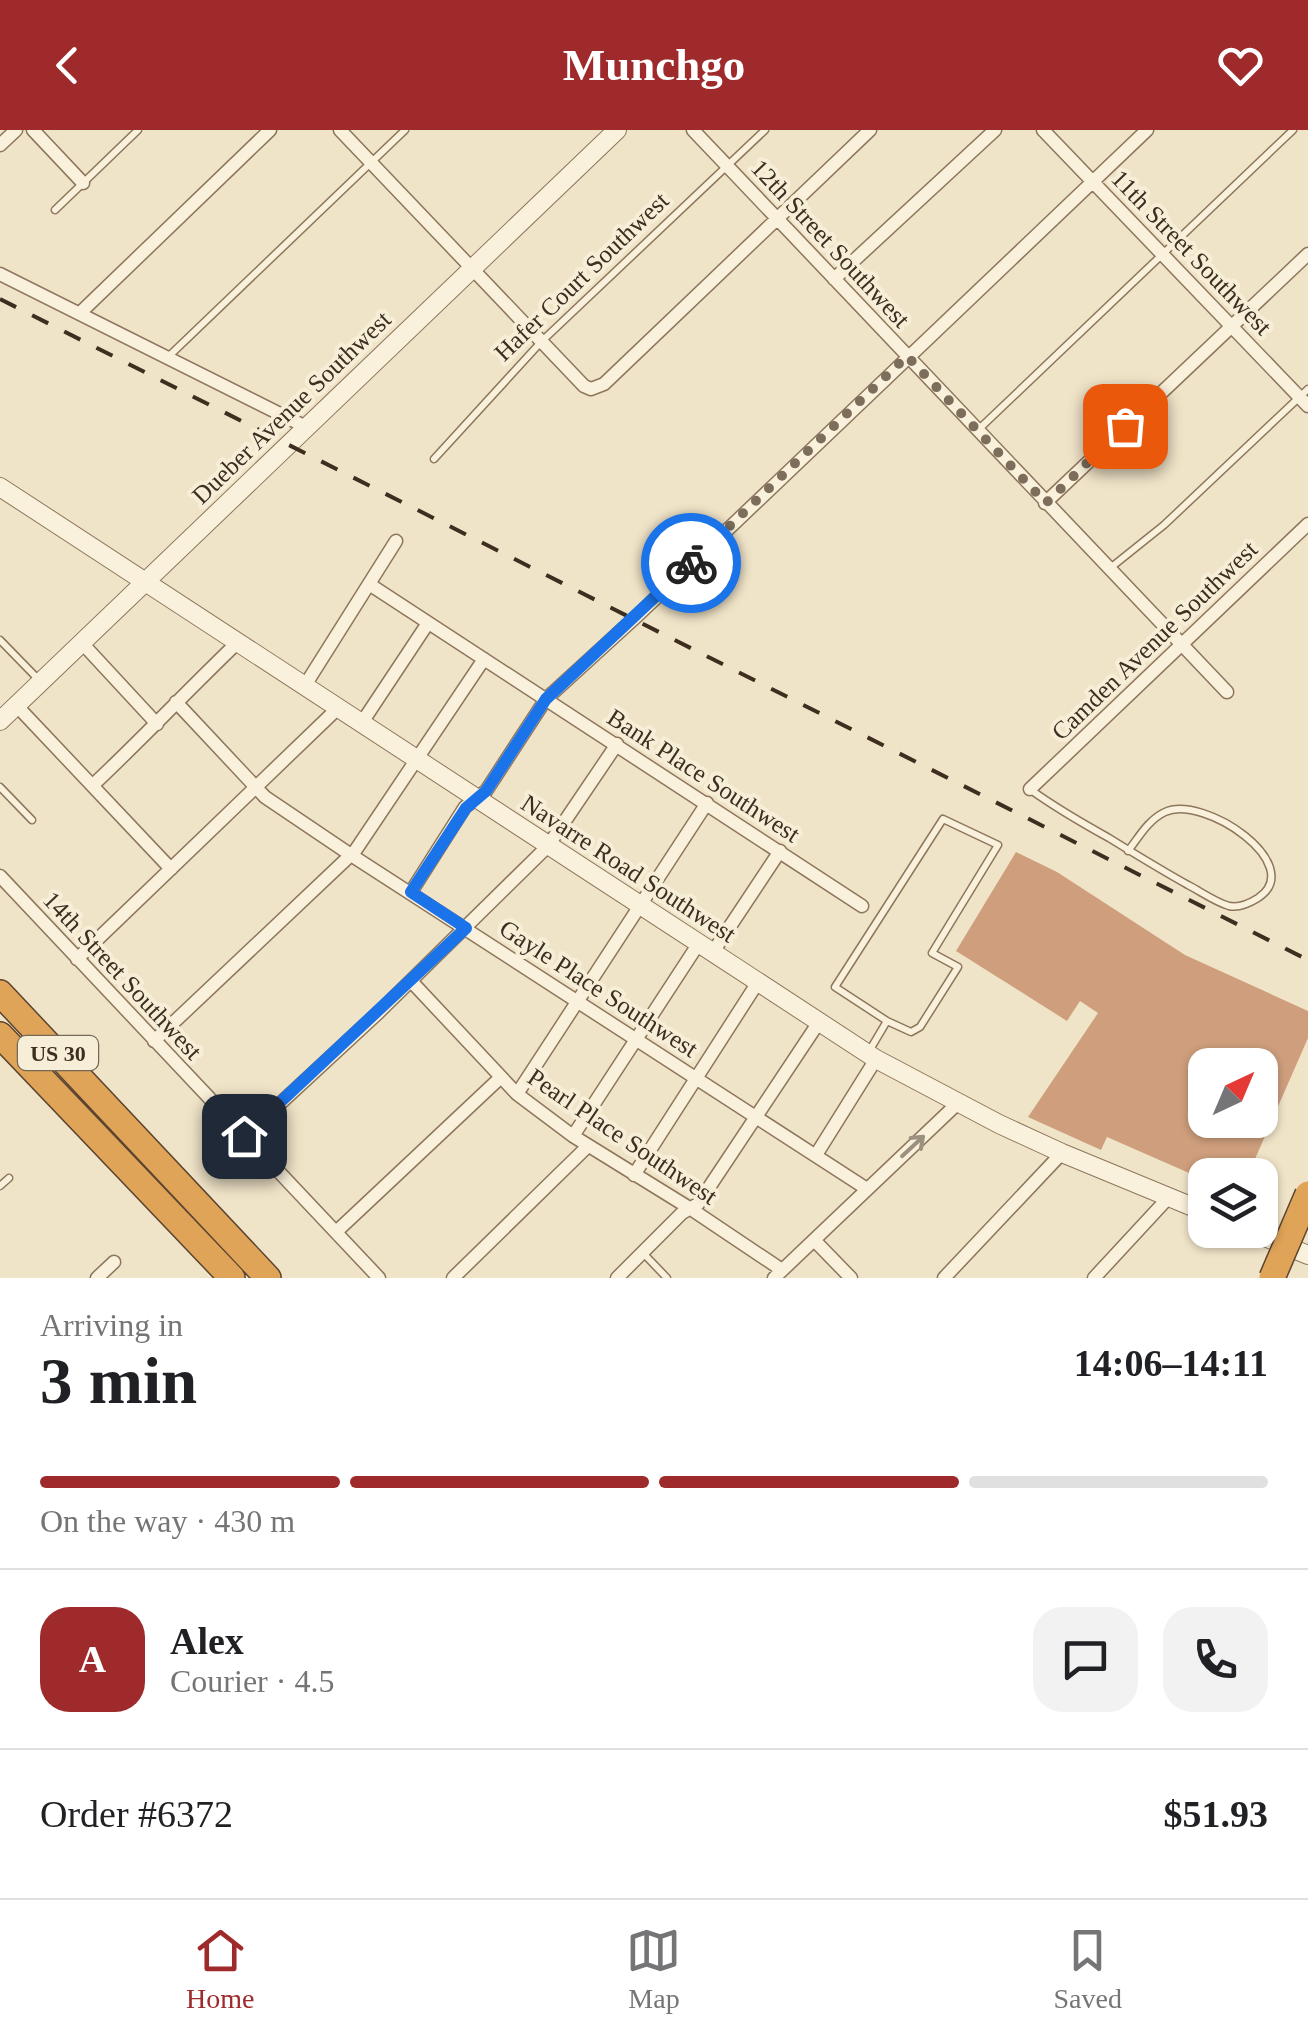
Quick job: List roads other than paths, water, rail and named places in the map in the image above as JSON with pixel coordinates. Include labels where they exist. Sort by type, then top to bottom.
[{"type":"highway","name":"US 30","points":[[0,993],[268,1278]]},
{"type":"highway","name":"US 30","points":[[0,1035],[232,1278]]},
{"type":"highway","points":[[115,1114],[288,1278]]},
{"type":"highway","points":[[86,1126],[151,1214],[208,1278]]},
{"type":"highway","points":[[1272,1278],[1308,1194]]},
{"type":"highway","points":[[1284,1278],[1308,1222]]},
{"type":"street","points":[[0,145],[16,130]]},
{"type":"street","points":[[33,130],[83,183]]},
{"type":"street","points":[[80,313],[270,130]]},
{"type":"street","points":[[340,130],[584,386],[596,389],[870,130]]},
{"type":"street","name":"Dueber Avenue Southwest","points":[[0,721],[617,130]]},
{"type":"street","name":"12th Street Southwest","points":[[693,130],[1227,692]]},
{"type":"street","points":[[834,279],[995,130]]},
{"type":"street","name":"11th Street Southwest","points":[[1044,130],[1305,398]]},
{"type":"street","points":[[411,892],[466,808],[486,791],[546,699],[1147,130]]},
{"type":"street","points":[[1046,503],[1308,254]]},
{"type":"street","points":[[0,274],[306,427]]},
{"type":"street","name":"Navarre Road Southwest","points":[[0,487],[872,1056],[958,1104],[1062,1153],[1188,1205]]},
{"type":"street","name":"Camden Avenue Southwest","points":[[1030,789],[1308,524]]},
{"type":"street","points":[[304,687],[396,541]]},
{"type":"street","name":"Bank Place Southwest","points":[[369,584],[862,906]]},
{"type":"street","points":[[361,724],[428,623]]},
{"type":"street","points":[[82,643],[157,724]]},
{"type":"street","points":[[93,785],[237,643]]},
{"type":"street","points":[[154,1041],[351,855],[484,659]]},
{"type":"street","name":"Gayle Place Southwest","points":[[176,702],[265,797],[867,1190]]},
{"type":"street","points":[[16,705],[171,869]]},
{"type":"street","points":[[77,959],[337,709]]},
{"type":"street","points":[[244,1136],[548,846],[616,744]]},
{"type":"street","points":[[517,1094],[707,803]]},
{"type":"street","points":[[572,1136],[637,1040],[780,851]]},
{"type":"street","name":"14th Street Southwest","points":[[0,876],[379,1278]]},
{"type":"street","name":"Pearl Place Southwest","points":[[410,981],[517,1094],[572,1136],[690,1209],[778,1274]]},
{"type":"street","points":[[634,1174],[758,982]]},
{"type":"street","points":[[618,1278],[682,1214],[698,1204],[818,1022]]},
{"type":"street","points":[[816,1155],[872,1056]]},
{"type":"street","points":[[336,1232],[500,1078]]},
{"type":"street","points":[[778,1274],[958,1104]]},
{"type":"street","points":[[453,1278],[588,1146]]},
{"type":"street","points":[[944,1278],[1062,1153]]},
{"type":"street","points":[[1094,1278],[1169,1197]]},
{"type":"street","points":[[814,1240],[852,1278]]},
{"type":"street","points":[[1278,1242],[1308,1255]]},
{"type":"street","points":[[98,1278],[114,1262]]},
{"type":"lane","points":[[55,210],[138,130]]},
{"type":"lane","points":[[168,357],[405,130]]},
{"type":"lane","name":"Hafer Court Southwest","points":[[434,460],[542,341],[764,130]]},
{"type":"lane","points":[[977,430],[1293,130]]},
{"type":"lane","points":[[1109,569],[1164,525],[1305,398]]},
{"type":"lane","points":[[0,640],[40,682]]},
{"type":"lane","points":[[0,787],[32,820]]},
{"type":"lane","points":[[1030,789],[1061,811],[1149,864],[1232,906],[1261,896],[1268,891],[1274,876],[1268,856],[1250,839],[1221,818],[1190,810],[1176,808],[1151,821],[1128,851]]},
{"type":"lane","points":[[943,819],[998,845],[932,952],[958,967],[930,1012],[920,1027],[911,1032],[887,1021],[835,987],[943,819]]},
{"type":"lane","points":[[872,1056],[887,1021]]},
{"type":"lane","points":[[0,1186],[9,1178]]},
{"type":"lane","points":[[644,1253],[667,1278]]},
{"type":"railway","points":[[0,299],[1308,960]]}]
